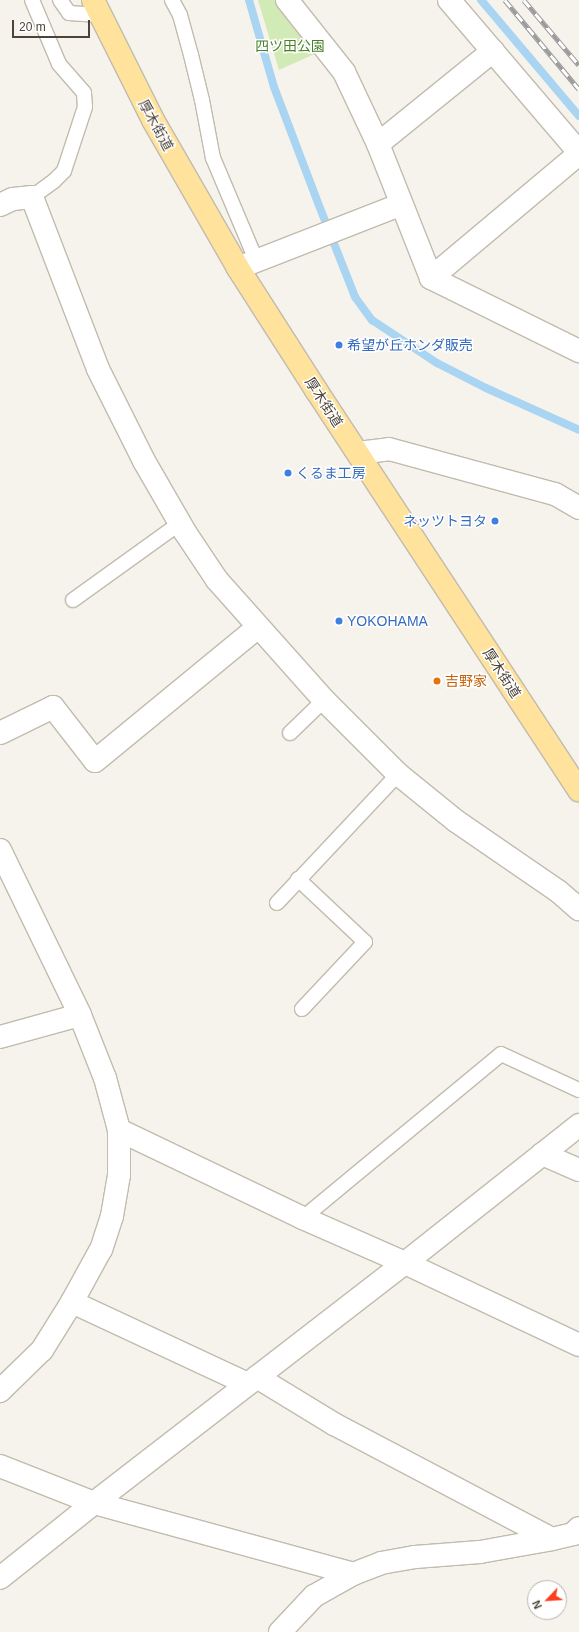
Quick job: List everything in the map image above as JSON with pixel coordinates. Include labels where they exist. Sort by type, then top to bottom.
[{"type":"main road","name":"厚木街道","points":[[96,7],[153,120],[247,264],[358,453],[579,790]]},
{"type":"street","points":[[287,0],[344,72],[378,144],[400,205],[430,278],[579,351]]},
{"type":"street","points":[[430,278],[579,153],[449,0]]},
{"type":"street","points":[[378,144],[493,51]]},
{"type":"street","points":[[11,197],[144,461],[180,523],[217,580],[324,700],[398,774],[456,821],[558,891],[579,909]]},
{"type":"street","points":[[247,264],[400,205]]},
{"type":"street","points":[[358,453],[389,449],[555,494],[579,508]]},
{"type":"street","points":[[0,733],[53,707],[95,761],[258,627]]},
{"type":"street","points":[[0,850],[80,1015],[105,1078],[119,1130],[119,1175],[112,1216],[101,1249],[72,1302],[42,1350],[0,1391]]},
{"type":"street","points":[[0,1037],[80,1015]]},
{"type":"street","points":[[0,1578],[94,1503],[405,1263],[579,1125]]},
{"type":"street","points":[[119,1130],[579,1346]]},
{"type":"street","points":[[542,1154],[579,1170]]},
{"type":"street","points":[[72,1302],[253,1381],[552,1539]]},
{"type":"street","points":[[0,1466],[94,1503],[353,1574]]},
{"type":"street","points":[[280,1632],[314,1596],[353,1574],[381,1563],[408,1558],[480,1552],[573,1534],[579,1528]]},
{"type":"lane","points":[[11,197],[54,181],[64,171],[85,107],[84,93],[59,64],[32,0]]},
{"type":"lane","points":[[60,0],[69,13],[96,7]]},
{"type":"lane","points":[[172,0],[180,15],[191,55],[202,100],[213,158],[247,264]]},
{"type":"lane","points":[[73,600],[180,523]]},
{"type":"lane","points":[[290,733],[324,700]]},
{"type":"lane","points":[[277,903],[398,774]]},
{"type":"lane","points":[[298,879],[365,942],[302,1008]]},
{"type":"lane","points":[[304,1218],[501,1054],[579,1090]]},
{"type":"green space","name":"四ツ田公園","points":[[258,0],[275,0],[317,53],[279,70]]},
{"type":"waterway","points":[[249,0],[274,87],[320,208],[355,297],[372,320],[437,363],[486,388],[579,430]]},
{"type":"waterway","points":[[481,0],[579,116]]},
{"type":"railway","points":[[505,0],[579,89]]},
{"type":"railway","points":[[524,0],[579,65]]},
{"type":"place","name":"希望が丘ホンダ販売","points":[[339,345]]},
{"type":"place","name":"くるま工房","points":[[288,473]]},
{"type":"place","name":"ネッツトヨタ","points":[[495,521]]},
{"type":"place","name":"YOKOHAMA","points":[[339,621]]},
{"type":"place","name":"吉野家","points":[[437,681]]}]
